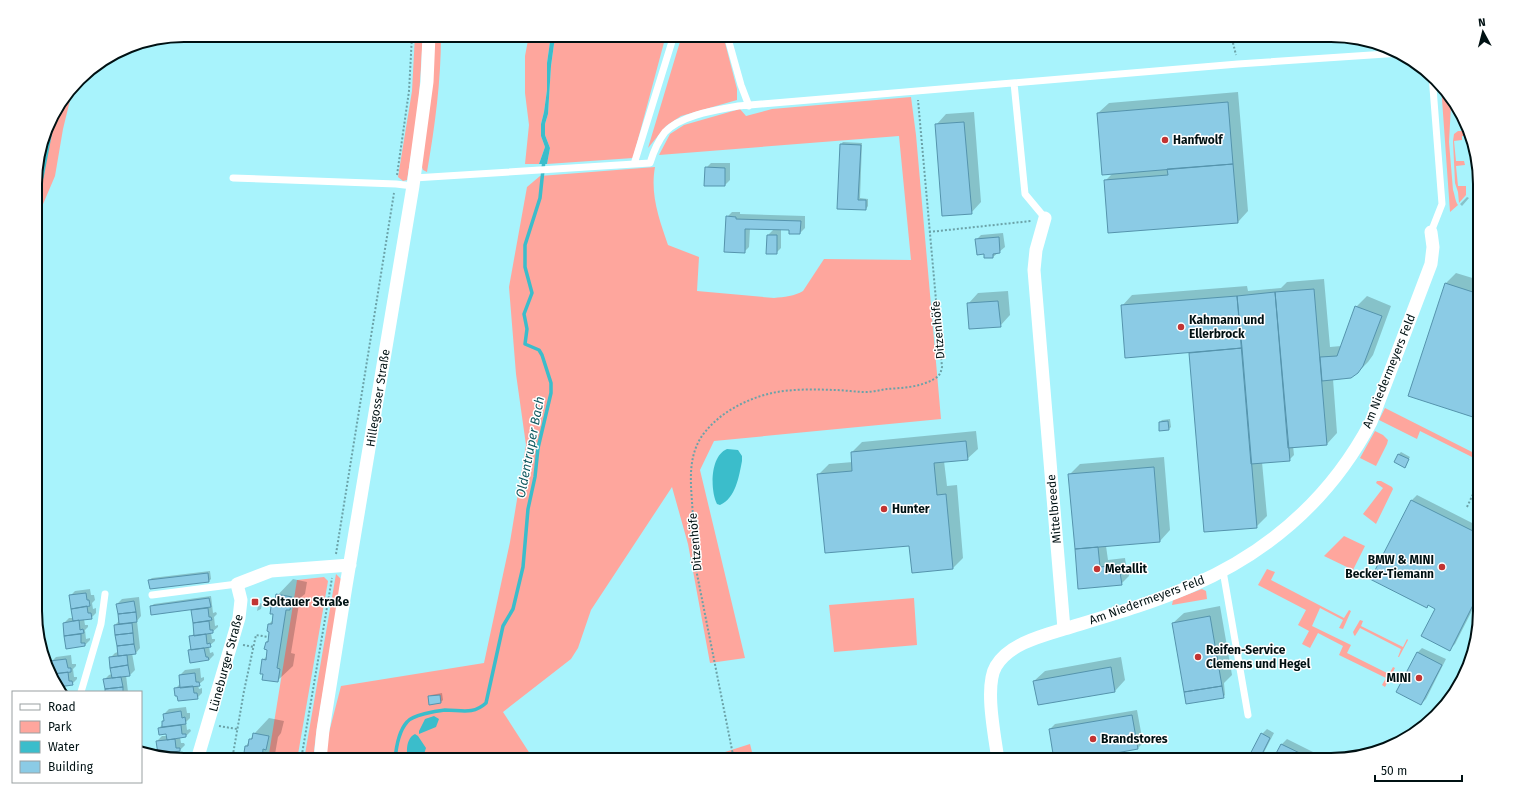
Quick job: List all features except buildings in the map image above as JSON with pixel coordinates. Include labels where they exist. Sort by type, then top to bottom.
[{"type":"street","name":"Hillegosser Straße","points":[[321,753],[323,730],[414,182],[427,82],[429,42]]},
{"type":"street","name":"Mittelbreede","points":[[1044,218],[1036,250],[1034,270],[1064,629]]},
{"type":"street","name":"Am Niedermeyers Feld","points":[[1064,629],[1173,593],[1223,571],[1270,541],[1294,522],[1312,504],[1339,472],[1362,438],[1380,400],[1431,264],[1433,248],[1431,232]]},
{"type":"street","points":[[237,584],[271,571],[350,565]]},
{"type":"street","name":"Lüneburger Straße","points":[[199,753],[239,618],[241,600],[237,584]]},
{"type":"street","points":[[997,753],[991,694],[991,682],[996,666],[1008,654],[1026,643],[1064,629]]},
{"type":"lane","points":[[634,164],[672,42]]},
{"type":"lane","points":[[729,42],[741,85],[749,106]]},
{"type":"lane","points":[[233,178],[396,184],[538,171],[650,163],[664,133],[673,125],[683,120],[738,106],[1238,64],[1387,54]]},
{"type":"lane","points":[[1014,83],[1025,194],[1044,218]]},
{"type":"lane","points":[[1431,232],[1442,204],[1433,86]]},
{"type":"lane","points":[[1223,571],[1248,715]]},
{"type":"lane","points":[[152,595],[237,584]]},
{"type":"lane","points":[[82,691],[101,624],[105,594]]},
{"type":"path","points":[[302,753],[396,184],[409,91],[412,42]]},
{"type":"path","points":[[1233,42],[1238,64]]},
{"type":"path","name":"Ditzenhöfe","points":[[733,753],[692,545],[693,524],[691,469],[695,453],[700,440],[712,423],[731,409],[773,393],[833,390],[867,392],[903,388],[935,379],[940,374],[942,367],[917,90]]},
{"type":"path","points":[[929,232],[1021,223]]},
{"type":"path","points":[[1466,507],[1473,493]]},
{"type":"path","points":[[233,753],[256,635],[268,637]]},
{"type":"path","points":[[209,724],[237,729]]},
{"type":"green space","points":[[415,42],[423,42],[418,112],[407,180],[403,181],[398,177],[412,91]]},
{"type":"green space","points":[[434,42],[441,42],[439,86],[427,172],[423,170],[421,164]]},
{"type":"green space","points":[[528,42],[550,42],[547,63],[547,90],[541,124],[541,136],[545,147],[539,164],[525,164],[529,125],[525,93],[525,56]]},
{"type":"green space","points":[[555,42],[664,42],[633,158],[547,164],[550,148],[545,135],[545,124],[548,114]]},
{"type":"green space","points":[[680,42],[725,42],[737,89],[737,100],[681,116],[666,126],[648,148]]},
{"type":"green space","points":[[1442,95],[1451,108],[1449,142],[1453,190],[1458,205],[1450,212]]},
{"type":"green space","points":[[911,97],[916,135],[941,419],[714,441],[700,470],[745,658],[710,663],[688,544],[672,487],[591,610],[578,648],[571,659],[503,712],[529,753],[325,753],[325,748],[341,686],[484,663],[510,542],[526,445],[516,374],[509,287],[527,187],[540,176],[655,167],[654,187],[656,206],[668,245],[699,257],[697,291],[774,298],[785,297],[803,291],[824,259],[911,260],[899,136],[659,155],[670,134],[684,125],[740,109],[746,116],[772,109]]},
{"type":"green space","points":[[70,99],[63,129],[55,176],[42,207],[42,175],[47,147],[57,121]]},
{"type":"green space","points":[[1458,131],[1462,131],[1464,136],[1462,136],[1462,140],[1454,141],[1456,161],[1464,161],[1465,165],[1456,166],[1458,186],[1466,186],[1466,195],[1459,203],[1455,183],[1453,141],[1454,134]]},
{"type":"green space","points":[[1385,408],[1473,452],[1473,458],[1420,431],[1417,439],[1379,420]]},
{"type":"green space","points":[[1375,431],[1383,435],[1388,440],[1376,466],[1360,458]]},
{"type":"green space","points":[[1377,481],[1381,481],[1393,489],[1376,524],[1363,514],[1383,488],[1376,483]]},
{"type":"green space","points":[[1344,536],[1365,546],[1353,570],[1324,556]]},
{"type":"green space","points":[[1267,569],[1275,572],[1271,580],[1344,618],[1349,610],[1351,611],[1343,629],[1339,628],[1343,620],[1320,608],[1312,626],[1351,645],[1347,653],[1389,674],[1393,667],[1395,668],[1385,687],[1382,685],[1386,678],[1339,655],[1343,646],[1318,633],[1310,648],[1302,644],[1309,631],[1298,625],[1306,610],[1258,585]]},
{"type":"green space","points":[[336,574],[341,579],[341,583],[314,753],[305,753]]},
{"type":"green space","points":[[324,577],[328,581],[298,753],[269,753],[297,580]]},
{"type":"green space","points":[[1202,589],[1206,591],[1207,599],[1172,605],[1173,600]]},
{"type":"green space","points":[[914,598],[917,645],[834,652],[829,605]]},
{"type":"green space","points":[[1360,620],[1363,621],[1361,626],[1403,647],[1407,639],[1408,640],[1399,657],[1401,649],[1360,628],[1355,636],[1353,632]]},
{"type":"green space","points":[[750,744],[752,753],[722,753]]},
{"type":"water","points":[[550,42],[555,42],[551,66],[548,114],[545,124],[545,135],[550,148],[547,164],[539,164],[545,147],[541,136],[541,124],[547,90],[547,63]]},
{"type":"water","points":[[727,449],[738,450],[742,456],[742,461],[738,480],[733,492],[725,502],[720,505],[717,504],[713,490],[713,474],[717,459],[721,453]]},
{"type":"water","points":[[434,716],[439,719],[436,727],[419,734],[425,719]]},
{"type":"water","points":[[415,734],[418,736],[426,748],[424,753],[407,753],[408,742]]},
{"type":"waterway","points":[[42,177],[49,142]]},
{"type":"waterway","name":"Oldentruper Bach","points":[[396,753],[397,745],[404,726],[414,717],[445,710],[472,710],[481,707],[486,703],[503,626],[513,609],[523,567],[528,509],[535,477],[538,448],[551,393],[551,383],[542,355],[539,350],[525,344],[527,329],[524,314],[532,293],[525,267],[525,245],[540,198],[544,160]]},
{"type":"place","name":"Hanfwolf","points":[[1165,140]]},
{"type":"place","name":"Kahmann und Ellerbrock","points":[[1181,327]]},
{"type":"place","name":"Hunter","points":[[884,509]]},
{"type":"place","name":"BMW & MINI Becker-Tiemann","points":[[1442,567]]},
{"type":"place","name":"Metallit","points":[[1097,569]]},
{"type":"place","name":"Soltauer Straße","points":[[255,602]]},
{"type":"place","name":"Reifen-Service Clemens und Hegel","points":[[1198,657]]},
{"type":"place","name":"MINI","points":[[1419,678]]},
{"type":"place","name":"Brandstores","points":[[1093,739]]}]
